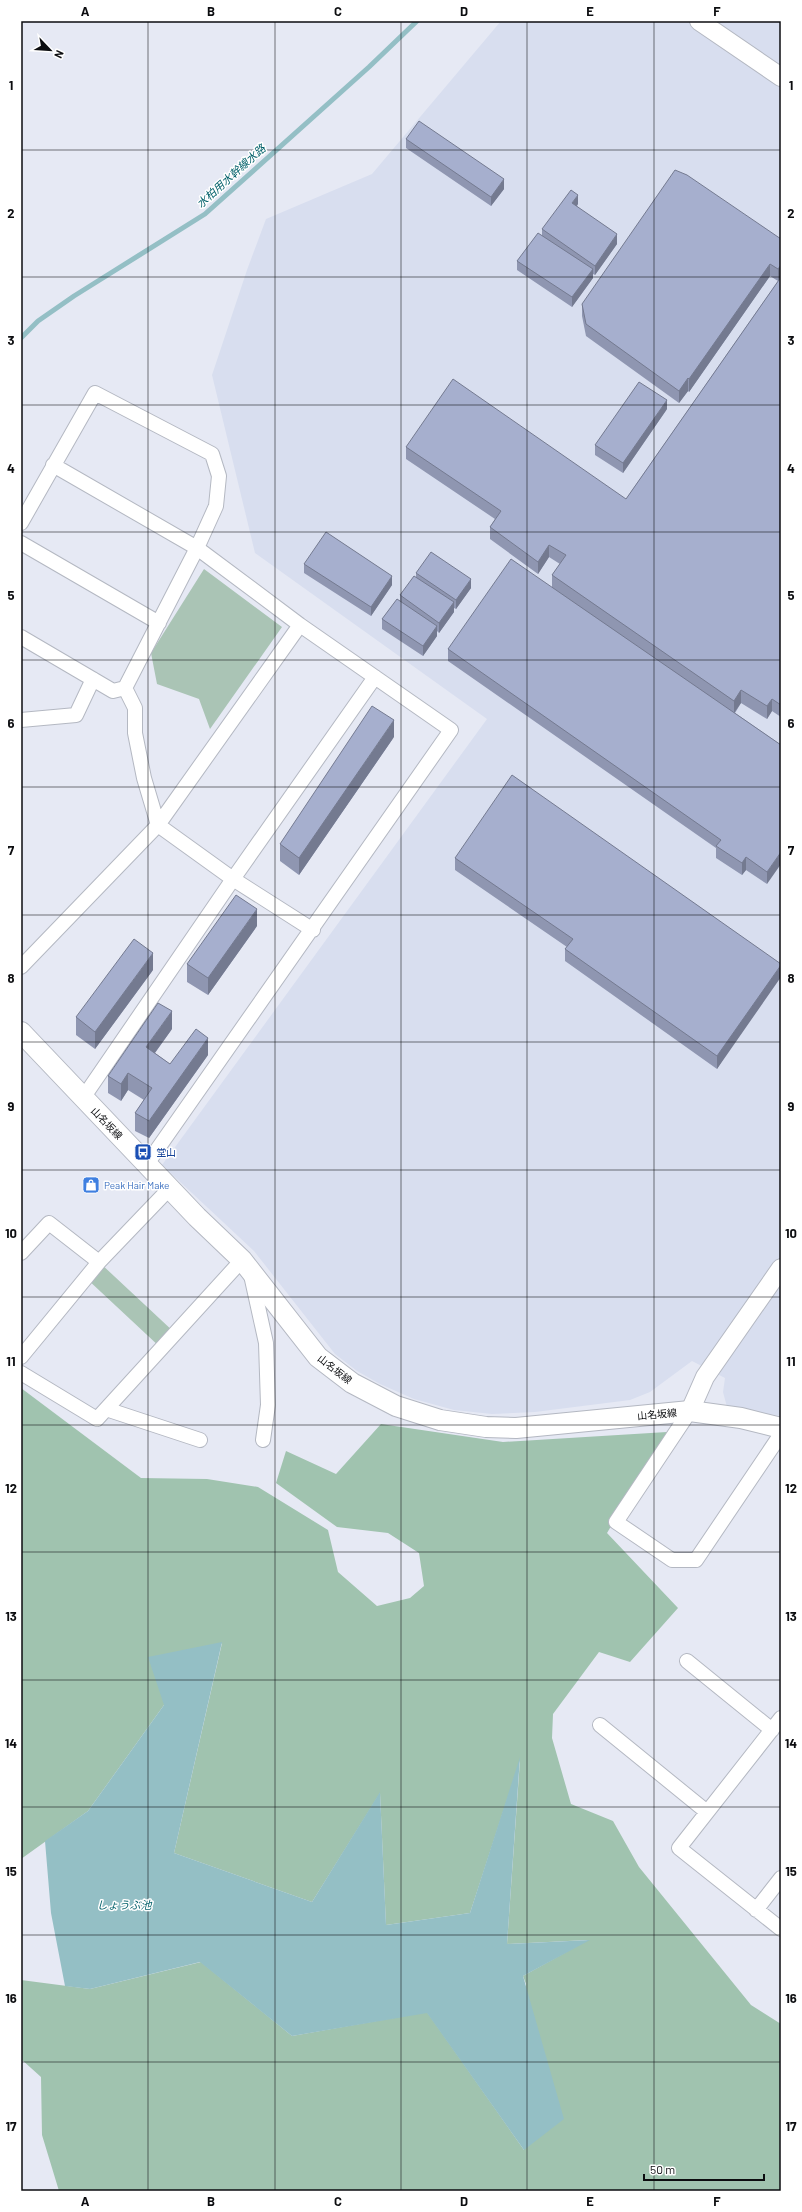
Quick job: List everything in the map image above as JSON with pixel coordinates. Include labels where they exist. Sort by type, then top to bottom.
[{"type":"main road","name":"山名坂線","points":[[21,1032],[170,1188],[246,1264],[318,1357],[352,1383],[396,1406],[440,1420],[486,1427],[516,1428],[690,1411],[742,1418],[781,1428]]},
{"type":"street","points":[[699,21],[781,77]]},
{"type":"street","points":[[21,523],[95,393],[212,454],[220,476],[216,506],[197,548],[125,688],[113,691],[21,637]]},
{"type":"street","points":[[54,465],[197,548],[300,625],[452,730],[313,930],[147,1164]]},
{"type":"street","points":[[21,543],[159,623]]},
{"type":"street","points":[[21,967],[158,825],[300,625]]},
{"type":"street","points":[[83,1098],[233,879],[375,677]]},
{"type":"street","points":[[21,720],[76,715],[93,679]]},
{"type":"street","points":[[125,688],[135,708],[135,733],[144,778],[158,825],[233,879],[313,930]]},
{"type":"street","points":[[21,1357],[99,1262],[170,1188]]},
{"type":"street","points":[[24,1245],[49,1223],[99,1262]]},
{"type":"street","points":[[21,1373],[97,1419],[246,1264]]},
{"type":"street","points":[[246,1264],[266,1343],[268,1406],[263,1440]]},
{"type":"street","points":[[781,1268],[705,1377],[690,1411],[616,1522],[672,1560],[696,1560],[781,1434]]},
{"type":"street","points":[[106,1409],[200,1440]]},
{"type":"street","points":[[687,1661],[772,1730]]},
{"type":"street","points":[[781,1718],[679,1848],[781,1929]]},
{"type":"street","points":[[600,1725],[707,1812]]},
{"type":"street","points":[[756,1910],[781,1878]]},
{"type":"shaded area","points":[[501,21],[781,21],[781,1416],[727,1407],[723,1392],[725,1378],[692,1361],[650,1392],[630,1400],[535,1412],[492,1414],[454,1410],[414,1399],[380,1384],[357,1371],[335,1354],[254,1251],[162,1165],[487,719],[255,553],[212,375],[247,270],[266,219],[372,174]]},
{"type":"green space","points":[[204,569],[282,627],[210,729],[199,699],[157,684],[151,653]]},
{"type":"green space","points":[[99,1262],[175,1333],[161,1348],[86,1278]]},
{"type":"green space","points":[[21,1388],[141,1478],[207,1479],[258,1487],[328,1530],[338,1572],[377,1606],[410,1598],[424,1586],[419,1553],[388,1533],[337,1527],[276,1483],[286,1451],[336,1474],[381,1424],[503,1442],[667,1432],[607,1533],[678,1608],[630,1662],[599,1652],[553,1714],[552,1738],[571,1804],[613,1821],[639,1867],[751,2005],[781,2024],[781,2191],[59,2191],[42,2135],[41,2077],[21,2059],[21,1980],[90,1989],[201,1962],[292,2036],[427,2012],[524,2150],[526,1984],[523,1976],[588,1940],[507,1944],[520,1760],[470,1913],[386,1925],[380,1793],[312,1902],[174,1853],[222,1643],[164,1705],[88,1811],[21,1859]]},
{"type":"water","name":"しょうぶ池","points":[[222,1642],[174,1853],[312,1902],[380,1792],[386,1925],[470,1913],[520,1757],[507,1944],[590,1940],[523,1976],[564,2119],[524,2150],[427,2013],[292,2036],[200,1962],[90,1989],[65,1986],[51,1913],[45,1841],[88,1811],[164,1705],[148,1657]]},
{"type":"building","points":[[419,121],[504,179],[491,197],[406,139]]},
{"type":"building","points":[[675,170],[687,175],[781,239],[781,265],[778,269],[770,264],[679,391],[586,324],[582,304]]},
{"type":"building","points":[[571,190],[578,195],[572,203],[617,234],[595,266],[542,229]]},
{"type":"building","points":[[538,233],[593,269],[572,297],[517,261]]},
{"type":"building","points":[[781,277],[781,705],[772,699],[767,706],[741,690],[734,701],[552,575],[566,555],[549,545],[538,562],[490,527],[501,511],[406,447],[453,379],[626,499]]},
{"type":"building","points":[[639,382],[667,400],[623,463],[595,445]]},
{"type":"building","points":[[326,532],[392,576],[371,607],[304,564]]},
{"type":"building","points":[[431,552],[471,579],[456,600],[416,573]]},
{"type":"building","points":[[511,559],[781,745],[781,852],[767,872],[746,857],[742,863],[716,846],[721,840],[448,649]]},
{"type":"building","points":[[414,576],[454,602],[439,623],[400,595]]},
{"type":"building","points":[[397,599],[437,626],[423,646],[382,619]]},
{"type":"building","points":[[372,706],[394,720],[299,858],[280,844]]},
{"type":"building","points":[[512,775],[781,964],[717,1056],[565,949],[573,939],[455,858]]},
{"type":"building","points":[[236,895],[257,909],[208,978],[187,964]]},
{"type":"building","points":[[134,939],[153,953],[95,1032],[76,1017]]},
{"type":"building","points":[[158,1003],[172,1011],[146,1047],[170,1064],[196,1029],[208,1038],[149,1121],[135,1113],[152,1088],[128,1073],[121,1084],[108,1076]]},
{"type":"waterway","name":"水柏用水幹線水路","points":[[21,338],[38,321],[74,296],[205,214],[369,67],[417,21]]},
{"type":"place","name":"堂山","points":[[143,1152]]},
{"type":"place","name":"Peak Hair Make","points":[[91,1185]]}]
